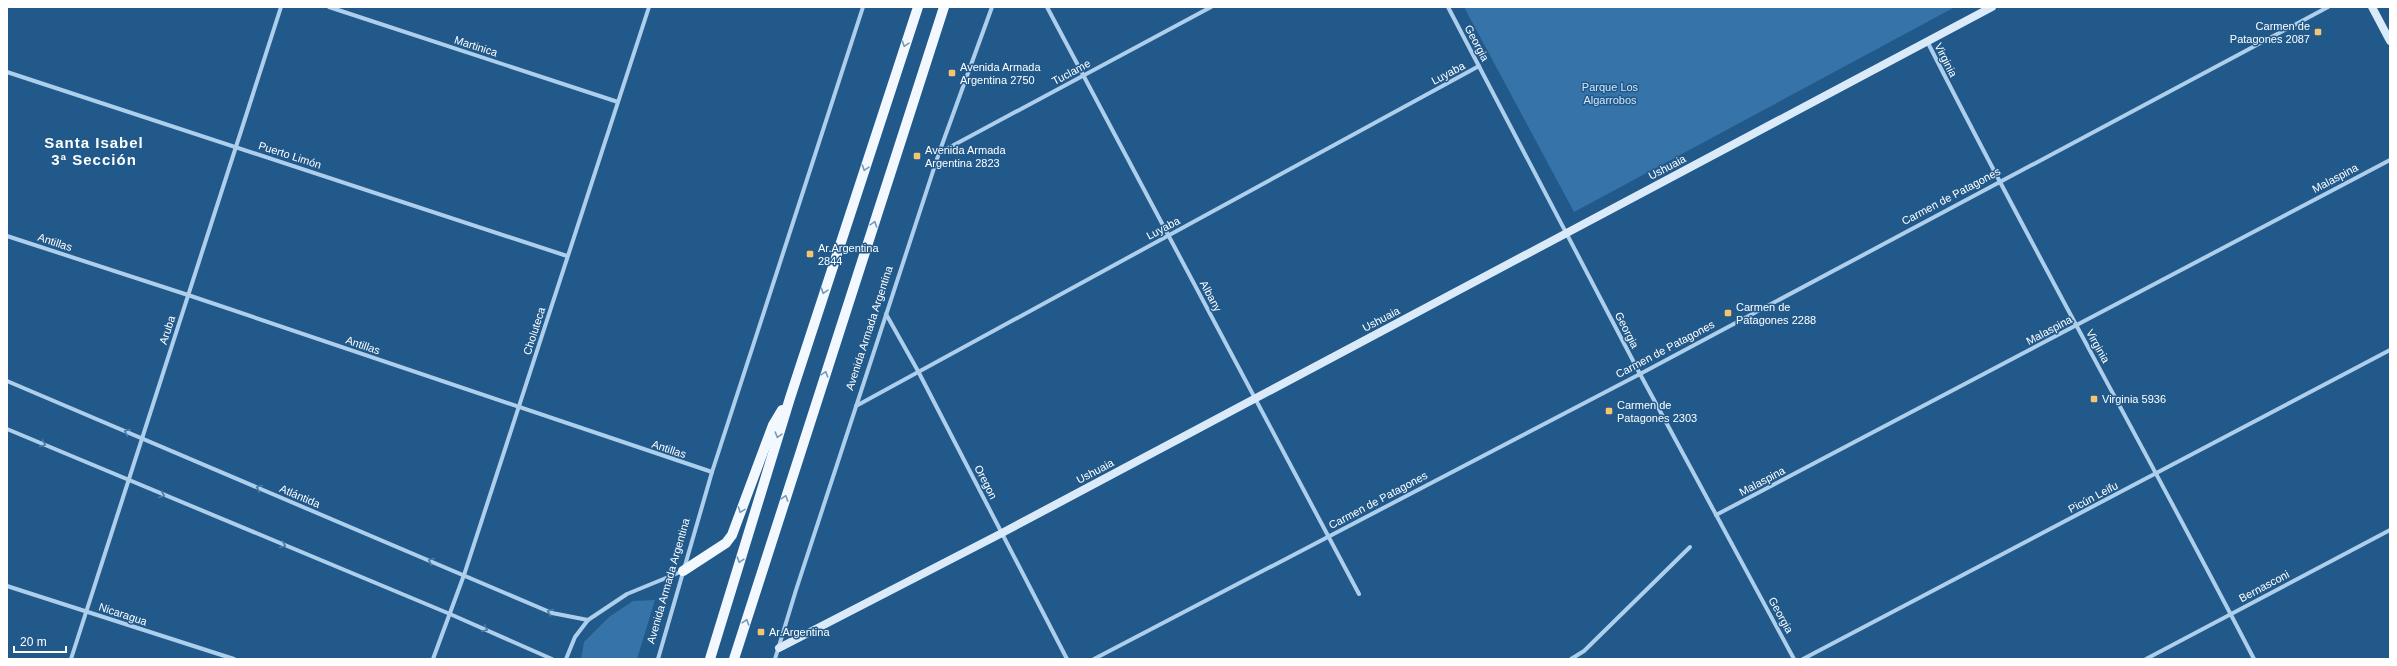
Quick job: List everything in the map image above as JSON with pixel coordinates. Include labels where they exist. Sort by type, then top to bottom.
[{"type":"main road","points":[[710,659],[790,398],[918,7]]},
{"type":"main road","points":[[734,659],[944,7]]},
{"type":"main road","name":"Ushuaia","points":[[779,648],[1002,533],[1992,7]]},
{"type":"main road","points":[[2372,7],[2390,41]]},
{"type":"main road","points":[[683,571],[726,544],[732,535],[773,425],[790,398]]},
{"type":"street","name":"Aruba","points":[[70,659],[282,7]]},
{"type":"street","name":"Martinica","points":[[329,7],[618,102]]},
{"type":"street","name":"Choluteca","points":[[433,659],[464,575],[649,7]]},
{"type":"street","name":"Avenida Armada Argentina","points":[[658,659],[712,472],[863,7]]},
{"type":"street","name":"Avenida Armada Argentina","points":[[775,659],[939,153],[992,7]]},
{"type":"street","name":"Albany","points":[[1047,7],[1256,398],[1327,536],[1360,594]]},
{"type":"street","name":"Tuclame","points":[[939,153],[1211,7]]},
{"type":"street","name":"Georgia","points":[[1448,7],[1640,374],[1794,659]]},
{"type":"street","name":"Carmen de Patagones","points":[[1094,659],[1327,536],[1640,374],[1998,181],[2328,7]]},
{"type":"street","name":"Virginia","points":[[1927,41],[1998,181],[2157,474],[2254,659]]},
{"type":"street","name":"Luyaba","points":[[856,406],[1479,66]]},
{"type":"street","name":"Puerto Limón","points":[[7,72],[567,256]]},
{"type":"street","name":"Malaspina","points":[[1716,515],[2390,160]]},
{"type":"street","name":"Antillas","points":[[7,236],[188,295],[712,472]]},
{"type":"street","name":"Oregon","points":[[886,314],[918,371],[1067,659]]},
{"type":"street","name":"Picún Leifu","points":[[1803,659],[2390,350]]},
{"type":"street","name":"Atlántida","points":[[7,381],[560,616],[588,620]]},
{"type":"street","points":[[7,429],[127,481],[450,614],[552,659]]},
{"type":"street","name":"Bernasconi","points":[[2146,659],[2390,530]]},
{"type":"street","points":[[1571,659],[1584,651],[1690,547]]},
{"type":"street","points":[[566,659],[575,637],[588,620],[627,594],[683,571]]},
{"type":"street","name":"Nicaragua","points":[[7,586],[234,659]]},
{"type":"green space","name":"Parque Los Algarrobos","points":[[1464,7],[1955,7],[1574,212]]},
{"type":"green space","points":[[655,600],[637,659],[581,659],[584,642],[609,617],[633,601]]},
{"type":"place","name":"Carmen de Patagones 2087","points":[[2318,32]]},
{"type":"place","name":"Avenida Armada Argentina 2750","points":[[952,73]]},
{"type":"place","name":"Avenida Armada Argentina 2823","points":[[917,156]]},
{"type":"place","name":"Ar.Argentina 2844","points":[[810,254]]},
{"type":"place","name":"Carmen de Patagones 2288","points":[[1728,313]]},
{"type":"place","name":"Virginia 5936","points":[[2094,399]]},
{"type":"place","name":"Carmen de Patagones 2303","points":[[1609,411]]},
{"type":"place","name":"Ar.Argentina","points":[[761,632]]},
{"type":"district","name":"Santa Isabel 3ª Sección","points":[[94,152]]}]
